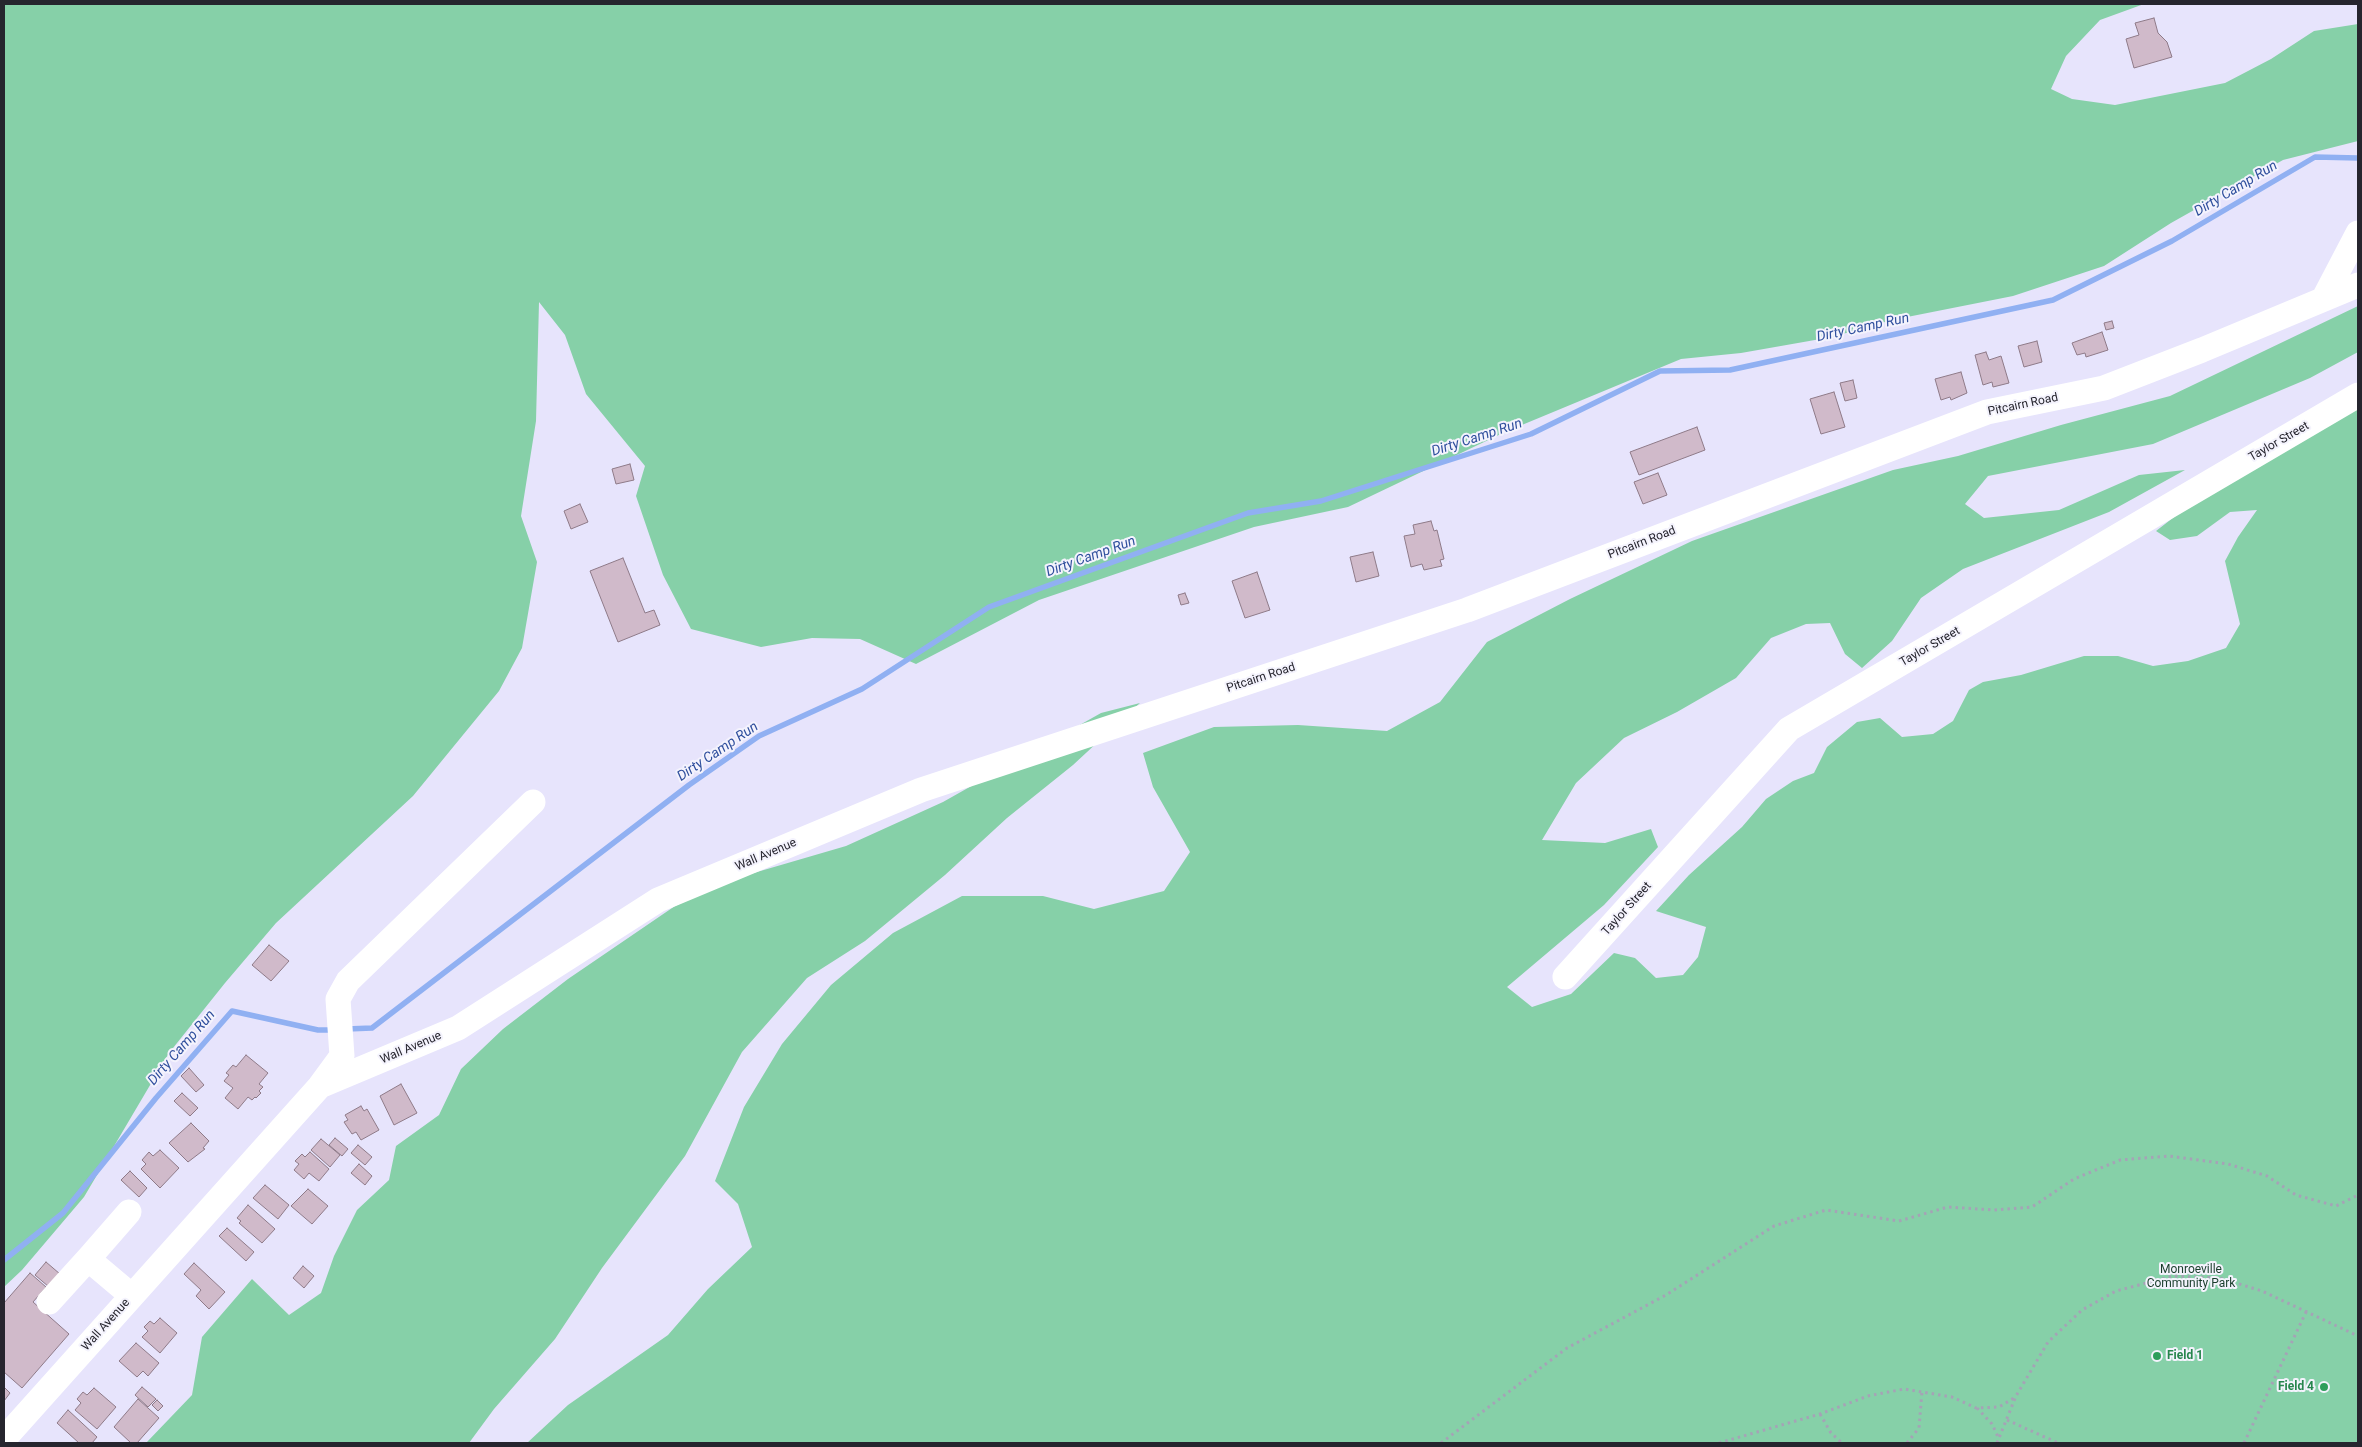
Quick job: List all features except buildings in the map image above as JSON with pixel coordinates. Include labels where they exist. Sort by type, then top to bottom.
[{"type":"street","points":[[2324,298],[2358,233]]},
{"type":"street","name":"Pitcairn Road","points":[[921,790],[1467,610],[1988,412],[2104,388],[2202,350],[2358,285]]},
{"type":"street","name":"Taylor Street","points":[[1565,976],[1789,729],[2358,395]]},
{"type":"street","name":"Wall Avenue","points":[[4,1439],[320,1086],[458,1028],[658,900],[921,790]]},
{"type":"street","points":[[320,1086],[342,1056],[338,999],[348,981],[533,802]]},
{"type":"street","points":[[49,1302],[129,1212]]},
{"type":"street","points":[[88,1259],[132,1296]]},
{"type":"path","points":[[1441,1443],[1567,1348],[1666,1295],[1774,1226],[1826,1210],[1900,1220],[1948,1207],[1994,1210],[2032,1207],[2074,1180],[2120,1160],[2169,1156],[2228,1164],[2267,1176],[2296,1195],[2336,1206],[2358,1195]]},
{"type":"path","points":[[1998,1441],[2016,1396],[2048,1342],[2082,1310],[2116,1290],[2173,1276],[2220,1278],[2262,1291],[2307,1310],[2358,1336]]},
{"type":"path","points":[[2244,1443],[2307,1310]]},
{"type":"path","points":[[1719,1443],[1820,1414],[1868,1396],[1904,1389],[1952,1397],[1976,1408],[1992,1424],[1998,1441]]},
{"type":"path","points":[[1907,1443],[1919,1428],[1922,1391]]},
{"type":"path","points":[[1976,1408],[1999,1407],[2010,1402],[2016,1396]]},
{"type":"path","points":[[1820,1414],[1831,1433],[1842,1443]]},
{"type":"path","points":[[2007,1420],[2058,1443]]},
{"type":"green space","points":[[4,4],[2144,4],[2100,20],[2066,56],[2051,89],[2072,99],[2115,105],[2225,83],[2271,59],[2314,31],[2358,24],[2358,141],[2283,160],[2171,223],[2104,266],[2013,296],[1892,320],[1832,337],[1741,353],[1681,359],[1505,432],[1348,507],[1254,527],[1039,600],[916,664],[860,639],[812,638],[761,647],[691,629],[663,575],[636,496],[645,466],[586,394],[565,335],[539,302],[536,421],[521,516],[537,562],[522,648],[499,691],[413,796],[276,923],[225,983],[169,1053],[84,1197],[22,1270],[4,1287]]},
{"type":"green space","name":"Monroeville Community Park","points":[[2358,306],[2358,352],[2310,378],[2153,444],[1988,476],[1965,504],[1984,518],[2059,510],[2139,475],[2185,470],[2109,512],[1963,569],[1921,598],[1892,641],[1862,668],[1845,654],[1830,623],[1806,624],[1771,638],[1736,678],[1677,712],[1624,738],[1576,783],[1542,840],[1605,843],[1651,829],[1658,847],[1604,905],[1507,987],[1532,1007],[1571,994],[1614,953],[1635,958],[1656,978],[1683,975],[1698,957],[1706,927],[1656,911],[1689,875],[1742,827],[1766,799],[1793,781],[1814,773],[1827,747],[1857,722],[1880,718],[1902,737],[1933,734],[1953,721],[1969,690],[1983,682],[2021,675],[2084,656],[2118,656],[2153,666],[2188,661],[2226,648],[2240,624],[2225,561],[2238,537],[2257,510],[2230,512],[2197,536],[2170,540],[2156,531],[2187,507],[2358,388],[2358,1443],[527,1443],[568,1405],[668,1335],[708,1289],[752,1247],[738,1204],[715,1181],[744,1107],[782,1044],[831,985],[893,933],[962,896],[1043,896],[1094,909],[1164,891],[1190,852],[1153,787],[1143,753],[1214,727],[1298,725],[1387,731],[1440,702],[1487,642],[1570,599],[1692,541],[1893,470],[1958,456],[2061,425],[2170,396]]},
{"type":"green space","points":[[1140,703],[1073,765],[1007,818],[945,875],[865,941],[807,978],[742,1052],[685,1156],[602,1268],[555,1339],[494,1409],[469,1443],[146,1443],[192,1395],[202,1337],[252,1279],[289,1315],[321,1293],[334,1256],[357,1210],[389,1180],[396,1146],[439,1115],[461,1069],[503,1029],[568,979],[675,906],[733,879],[846,846],[943,802],[1101,713]]},
{"type":"waterway","name":"Dirty Camp Run","points":[[347,1029],[372,1028],[689,785],[759,736],[862,689],[989,607],[1248,513],[1321,501],[1531,434],[1660,371],[1730,370],[2053,300],[2172,241],[2315,157],[2358,158]]},
{"type":"waterway","name":"Dirty Camp Run","points":[[4,1260],[63,1213],[156,1098],[232,1011],[318,1030],[335,1030]]},
{"type":"place","name":"Field 1","points":[[2157,1356]]},
{"type":"place","name":"Field 4","points":[[2324,1387]]}]
